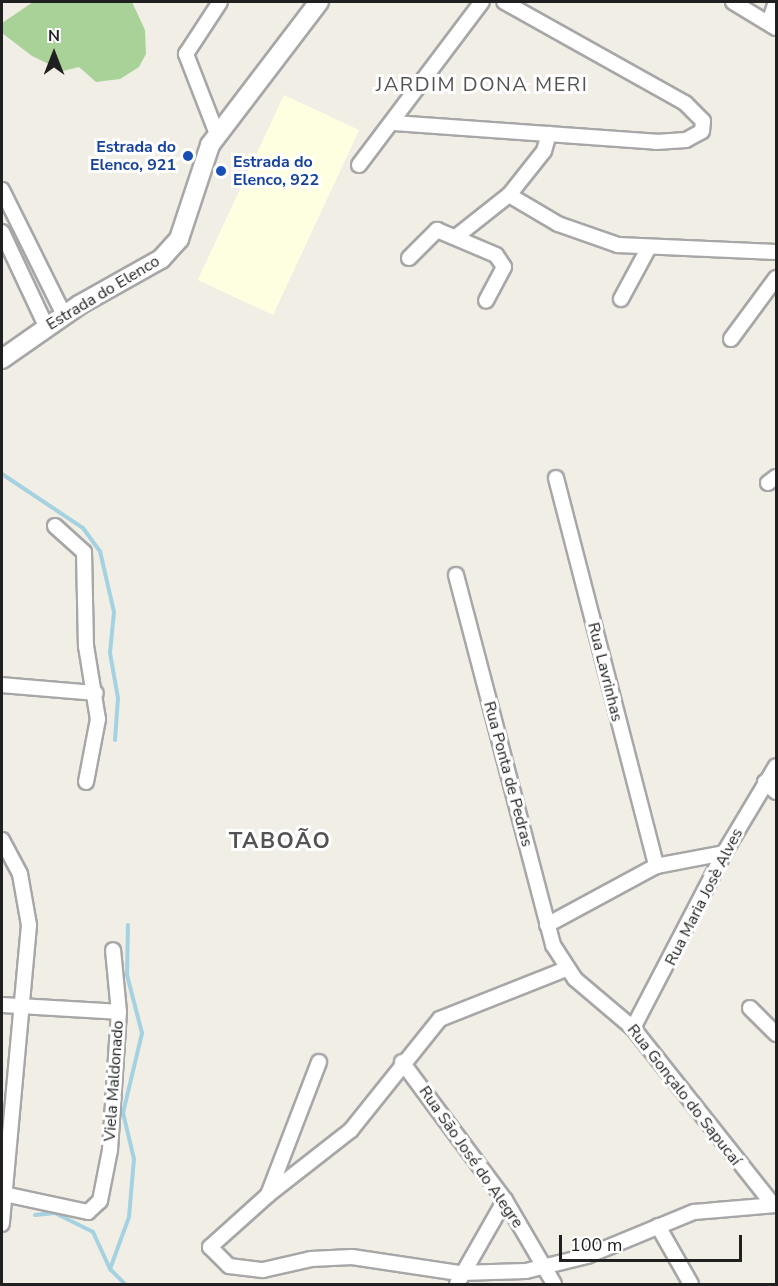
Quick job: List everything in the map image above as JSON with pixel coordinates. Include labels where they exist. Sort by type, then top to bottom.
[{"type":"street","points":[[218,134],[186,54],[220,2]]},
{"type":"street","name":"Estrada do Elenco","points":[[2,358],[46,326],[161,259],[178,239],[218,134],[319,2]]},
{"type":"street","points":[[359,165],[394,123],[482,2]]},
{"type":"street","points":[[394,123],[676,142],[702,131],[703,122],[685,103],[504,2]]},
{"type":"street","points":[[733,2],[773,26],[777,2]]},
{"type":"street","points":[[457,236],[508,195],[544,151],[549,134]]},
{"type":"street","points":[[2,190],[64,315]]},
{"type":"street","points":[[508,195],[591,237],[648,249],[777,252]]},
{"type":"street","points":[[2,232],[46,326]]},
{"type":"street","points":[[409,258],[432,232],[457,236],[502,259],[503,272],[486,301]]},
{"type":"street","points":[[621,299],[648,249]]},
{"type":"street","points":[[731,339],[777,278]]},
{"type":"street","name":"Rua Lavrinhas","points":[[556,478],[656,867]]},
{"type":"street","points":[[55,526],[84,552],[86,646],[96,693],[98,732],[86,782]]},
{"type":"street","name":"Rua Ponta de Pedras","points":[[456,575],[547,925],[566,969]]},
{"type":"street","points":[[2,685],[96,693]]},
{"type":"street","name":"Rua Maria Josè Alves","points":[[633,1028],[724,853],[765,782],[777,766]]},
{"type":"street","points":[[765,782],[777,792]]},
{"type":"street","points":[[2,840],[20,874],[27,904],[21,1007],[2,1224]]},
{"type":"street","points":[[547,925],[656,867],[724,853]]},
{"type":"street","name":"Viela Maldonado","points":[[4,1194],[95,1209],[110,1150],[119,1012],[113,950]]},
{"type":"street","points":[[566,969],[440,1019],[402,1062],[351,1130],[268,1194],[210,1246],[230,1266],[246,1269],[352,1257],[458,1279],[543,1269],[658,1226],[722,1206],[774,1204]]},
{"type":"street","name":"Rua Gonçalo do Sapucaí","points":[[566,969],[633,1028],[774,1204]]},
{"type":"street","points":[[2,1005],[119,1012]]},
{"type":"street","points":[[750,1008],[777,1034]]},
{"type":"street","points":[[268,1194],[319,1062]]},
{"type":"street","name":"Rua São José do Alegre","points":[[402,1062],[505,1200],[543,1269],[554,1284]]},
{"type":"street","points":[[458,1279],[505,1200]]},
{"type":"street","points":[[658,1226],[691,1284]]},
{"type":"shaded area","points":[[284,95],[359,130],[273,315],[198,280]]},
{"type":"green space","points":[[33,2],[132,2],[145,30],[146,54],[139,67],[120,79],[96,82],[79,67],[63,71],[32,56],[2,33],[2,23]]},
{"type":"waterway","points":[[2,474],[83,528],[100,551],[114,612],[110,653],[118,698],[115,740]]},
{"type":"waterway","points":[[110,1269],[129,1217],[134,1159],[123,1113],[142,1033],[127,975],[128,925]]},
{"type":"waterway","points":[[35,1215],[55,1213],[93,1232],[110,1269],[125,1284]]},
{"type":"place","name":"Estrada do Elenco, 921","points":[[188,156]]},
{"type":"place","name":"Estrada do Elenco, 922","points":[[221,171]]},
{"type":"district","name":"JARDIM DONA MERI","points":[[482,84]]},
{"type":"district","name":"TABOÃO","points":[[280,842]]}]
